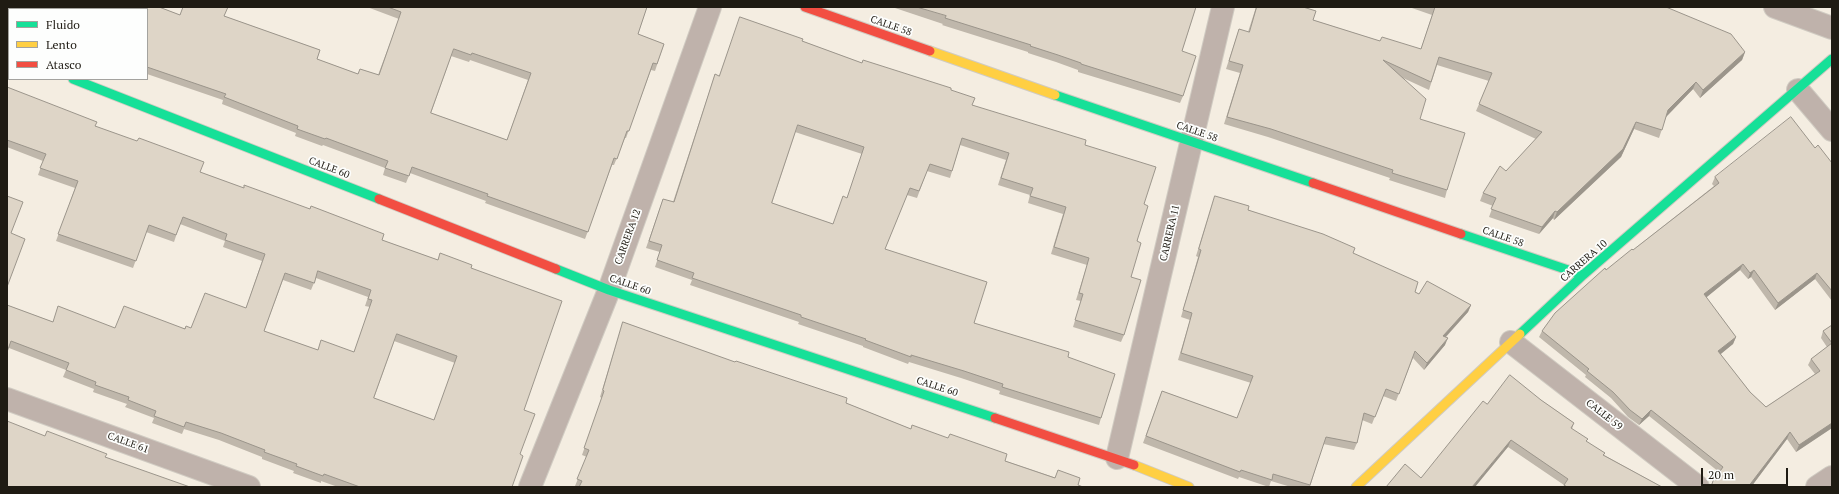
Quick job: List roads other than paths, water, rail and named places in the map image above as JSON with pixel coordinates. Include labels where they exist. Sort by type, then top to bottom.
[{"type":"street","name":"CARRERA 12","points":[[530,487],[609,290],[710,7]]},
{"type":"street","name":"CALLE 58","points":[[805,7],[1191,142],[1583,276]]},
{"type":"street","name":"CARRERA 11","points":[[1117,458],[1223,7]]},
{"type":"street","points":[[1775,7],[1832,28]]},
{"type":"street","name":"CARRERA 10","points":[[1356,487],[1583,276],[1832,59]]},
{"type":"street","name":"CALLE 60","points":[[76,80],[609,290],[1117,458],[1189,487]]},
{"type":"street","points":[[1798,90],[1832,130]]},
{"type":"street","name":"CALLE 59","points":[[1511,342],[1698,487]]},
{"type":"street","name":"CALLE 61","points":[[7,399],[249,487]]},
{"type":"street","points":[[1817,487],[1832,477]]}]
